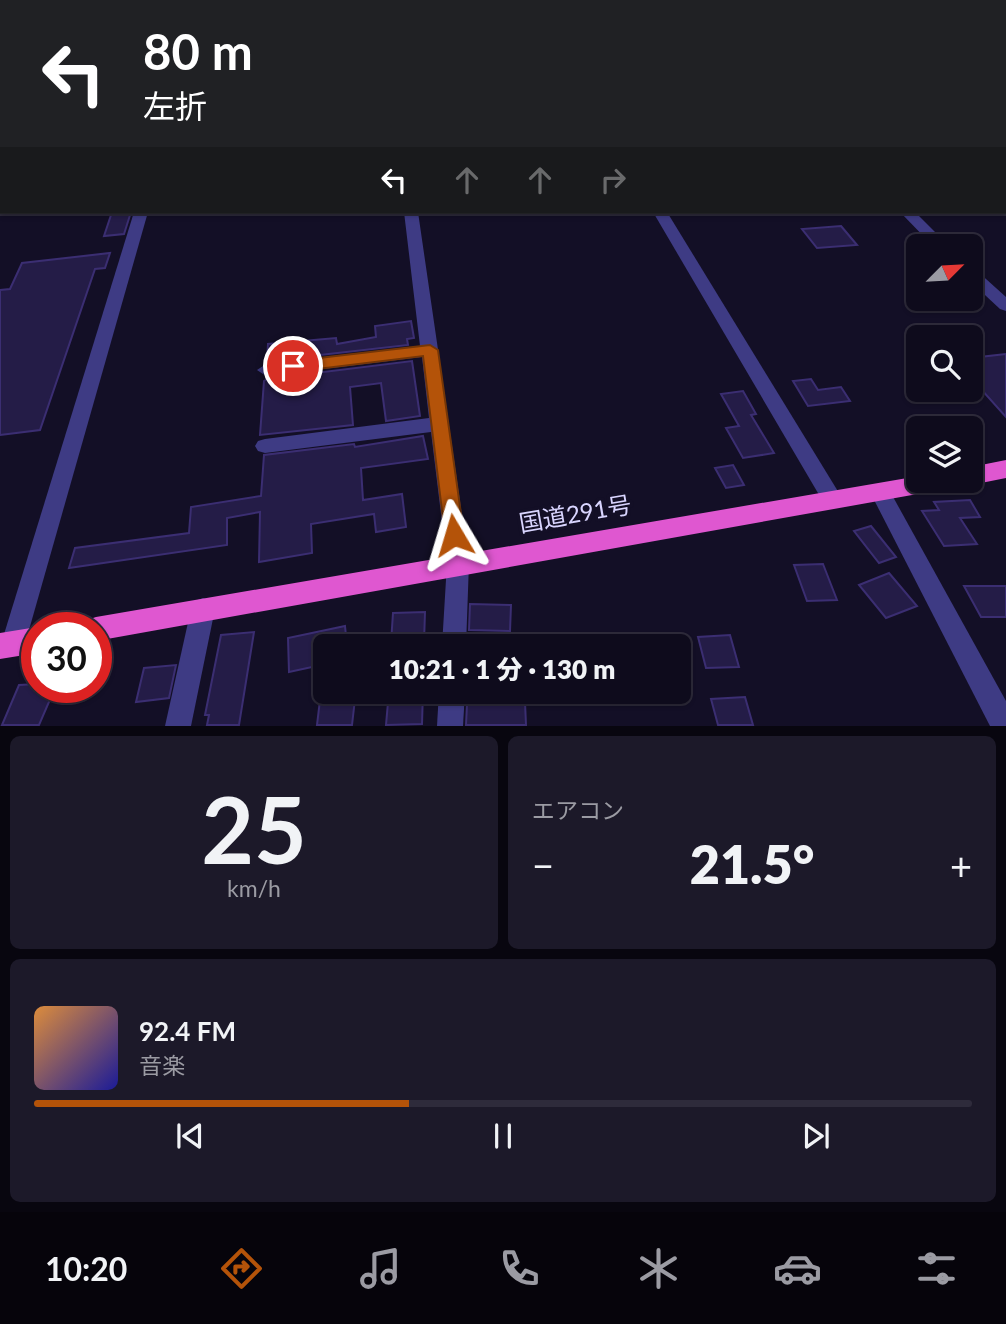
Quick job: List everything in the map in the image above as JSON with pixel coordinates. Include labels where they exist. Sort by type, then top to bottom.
[{"type":"highway","points":[[983,474],[1006,470]]},
{"type":"highway","name":"国道291号","points":[[112,626],[458,563],[906,487]]},
{"type":"street","points":[[17,643],[140,214]]},
{"type":"street","points":[[411,214],[458,563],[455,634]]},
{"type":"street","points":[[661,214],[832,499]]},
{"type":"street","points":[[909,214],[930,234]]},
{"type":"street","points":[[984,285],[1006,306]]},
{"type":"street","points":[[266,370],[430,350]]},
{"type":"street","points":[[265,446],[440,424]]},
{"type":"street","points":[[880,492],[1005,726]]},
{"type":"street","points":[[178,726],[203,609]]},
{"type":"street","points":[[450,726],[451,704]]},
{"type":"building","points":[[111,214],[130,214],[124,234],[104,236]]},
{"type":"building","points":[[841,226],[857,245],[817,248],[802,229]]},
{"type":"building","points":[[110,253],[105,268],[95,269],[40,430],[0,435],[0,290],[10,289],[22,263]]},
{"type":"building","points":[[411,321],[414,338],[407,339],[408,345],[267,361],[268,344],[336,338],[337,344],[376,337],[375,326]]},
{"type":"building","points":[[1006,354],[1006,417],[983,391],[983,357]]},
{"type":"building","points":[[412,361],[420,416],[386,421],[381,383],[350,387],[353,425],[260,435],[264,381],[267,379]]},
{"type":"building","points":[[811,379],[818,390],[841,387],[850,401],[808,406],[793,381]]},
{"type":"building","points":[[743,391],[756,414],[751,415],[774,453],[743,458],[726,428],[739,426],[721,394]]},
{"type":"building","points":[[423,436],[428,459],[361,468],[363,500],[402,494],[406,527],[376,532],[374,514],[311,524],[312,553],[259,562],[260,512],[227,518],[227,545],[69,568],[75,548],[189,533],[191,507],[261,496],[264,455],[354,444],[355,447]]},
{"type":"building","points":[[733,465],[744,485],[726,488],[715,468]]},
{"type":"building","points":[[970,500],[980,517],[960,518],[977,544],[944,546],[922,511],[939,510],[934,502]]},
{"type":"building","points":[[871,526],[896,557],[879,563],[854,531]]},
{"type":"building","points":[[823,564],[837,600],[807,601],[794,565]]},
{"type":"building","points":[[889,573],[917,606],[886,618],[859,585]]},
{"type":"building","points":[[964,586],[1006,586],[1006,617],[981,617]]},
{"type":"building","points":[[470,604],[511,605],[510,631],[469,630]]},
{"type":"building","points":[[425,612],[424,634],[392,634],[393,613]]},
{"type":"building","points":[[345,626],[346,634],[313,634],[313,667],[289,672],[288,638]]},
{"type":"building","points":[[254,632],[239,725],[207,725],[209,715],[205,715],[221,635]]},
{"type":"building","points":[[730,635],[739,667],[706,668],[698,637]]},
{"type":"building","points":[[176,665],[169,698],[136,702],[144,668]]},
{"type":"building","points":[[19,685],[21,703],[49,703],[39,725],[2,725]]},
{"type":"building","points":[[745,697],[753,725],[718,725],[711,699]]},
{"type":"building","points":[[320,704],[354,704],[352,725],[317,725]]},
{"type":"building","points":[[388,704],[423,704],[422,724],[386,725]]},
{"type":"building","points":[[467,704],[525,704],[526,725],[466,725]]},
{"type":"route","points":[[293,366],[430,350],[454,535]]}]
